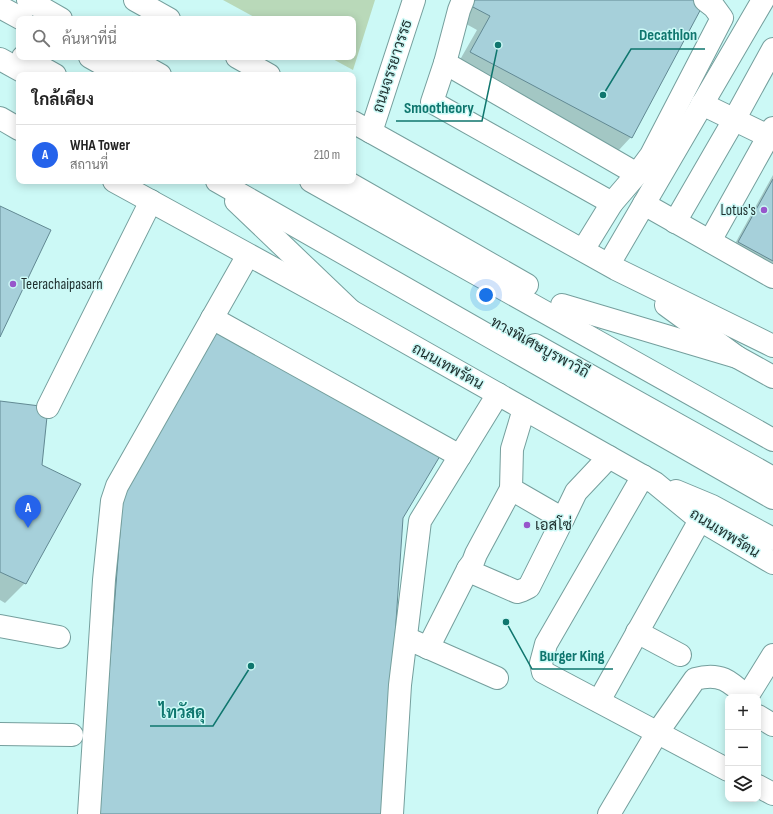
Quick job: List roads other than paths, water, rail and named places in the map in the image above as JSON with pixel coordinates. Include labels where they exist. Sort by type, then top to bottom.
[{"type":"main road","points":[[28,0],[56,16]]},
{"type":"main road","points":[[135,0],[164,16]]},
{"type":"main road","name":"ถนนจรรยาวรรธ","points":[[362,127],[414,0]]},
{"type":"main road","points":[[463,0],[432,102],[612,203]]},
{"type":"main road","points":[[583,250],[612,203],[651,155],[722,18],[714,7],[705,0]]},
{"type":"main road","points":[[613,266],[644,204],[702,104],[756,3]]},
{"type":"main road","points":[[0,7],[16,16]]},
{"type":"main road","points":[[0,44],[16,53]]},
{"type":"main road","points":[[675,222],[773,49]]},
{"type":"main road","points":[[0,59],[24,72]]},
{"type":"main road","points":[[28,60],[50,72]]},
{"type":"main road","points":[[95,60],[117,72]]},
{"type":"main road","points":[[133,60],[155,72]]},
{"type":"main road","points":[[242,60],[264,72]]},
{"type":"main road","points":[[445,63],[637,174]]},
{"type":"main road","points":[[702,104],[734,120],[771,132],[710,242]]},
{"type":"main road","points":[[0,118],[16,127]]},
{"type":"main road","points":[[362,127],[613,266],[773,346]]},
{"type":"main road","name":"ถนนเทพรัตน","points":[[120,184],[351,311],[649,479],[700,520],[773,563]]},
{"type":"main road","points":[[219,184],[351,311]]},
{"type":"main road","points":[[221,184],[773,498]]},
{"type":"main road","name":"ทางพิเศษบูรพาวิถี","points":[[249,184],[773,478]]},
{"type":"main road","points":[[316,184],[773,440]]},
{"type":"main road","points":[[350,184],[773,425]]},
{"type":"main road","points":[[48,407],[151,201]]},
{"type":"main road","points":[[644,204],[773,277]]},
{"type":"main road","points":[[89,814],[104,580],[112,501],[117,486],[248,255]]},
{"type":"main road","points":[[613,266],[737,357],[773,378]]},
{"type":"main road","points":[[562,305],[737,357]]},
{"type":"main road","points":[[212,318],[460,456]]},
{"type":"main road","points":[[392,814],[400,685],[420,521],[498,394]]},
{"type":"main road","points":[[428,648],[511,489],[512,449],[524,409]]},
{"type":"main road","points":[[468,570],[517,592],[529,587],[576,492],[609,457]]},
{"type":"main road","points":[[725,768],[543,672],[541,663],[542,658],[546,644],[649,479],[712,506],[773,539]]},
{"type":"main road","points":[[511,489],[563,519]]},
{"type":"main road","points":[[599,701],[700,520]]},
{"type":"main road","points":[[0,626],[59,637]]},
{"type":"main road","points":[[638,632],[680,655]]},
{"type":"main road","points":[[406,638],[497,678]]},
{"type":"main road","points":[[749,694],[770,667]]},
{"type":"main road","points":[[608,814],[657,733],[695,679],[703,677],[717,677],[732,683],[744,694]]},
{"type":"main road","points":[[761,718],[773,725]]},
{"type":"main road","points":[[0,734],[72,735]]},
{"type":"main road","points":[[761,788],[773,794]]},
{"type":"place","name":"Smootheory","points":[[498,45]]},
{"type":"place","name":"Decathlon","points":[[603,95]]},
{"type":"place","name":"Lotus's","points":[[764,210]]},
{"type":"place","name":"Teerachaipasarn","points":[[13,284]]},
{"type":"place","name":"เอสโซ่","points":[[527,525]]},
{"type":"place","name":"WHA Tower","points":[[28,528]]},
{"type":"place","name":"Burger King","points":[[506,622]]},
{"type":"place","name":"ไทวัสดุ","points":[[251,666]]}]
